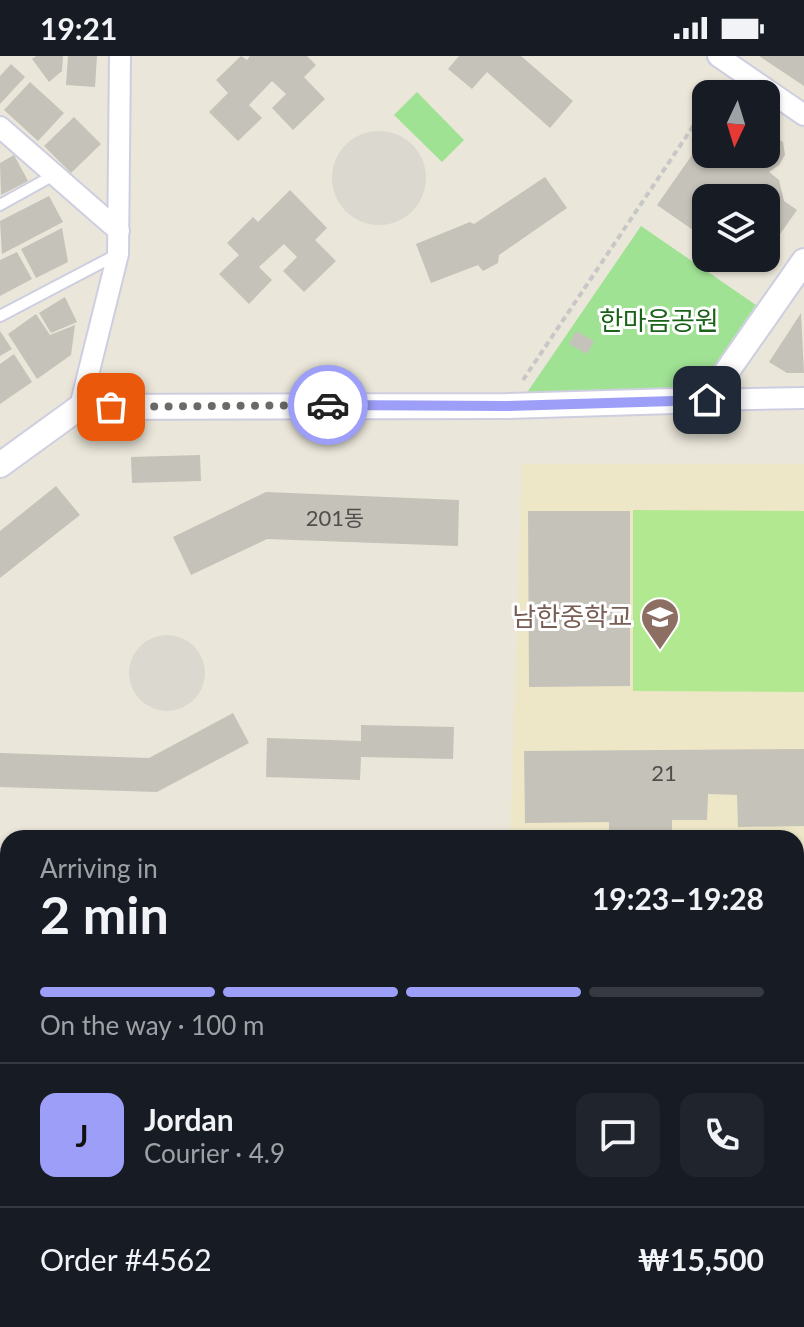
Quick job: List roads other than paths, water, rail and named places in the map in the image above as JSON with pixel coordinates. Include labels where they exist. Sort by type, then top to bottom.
[{"type":"street","points":[[80,407],[118,254],[120,56]]},
{"type":"street","points":[[718,56],[804,115]]},
{"type":"street","points":[[0,127],[119,231]]},
{"type":"street","points":[[707,400],[804,261]]},
{"type":"street","points":[[0,465],[80,407],[506,406],[804,398]]},
{"type":"lane","points":[[0,205],[54,175]]},
{"type":"lane","points":[[0,316],[118,254]]},
{"type":"place","name":"남한중학교","points":[[660,651]]},
{"type":"park label","name":"한마음공원","points":[[659,321]]}]
